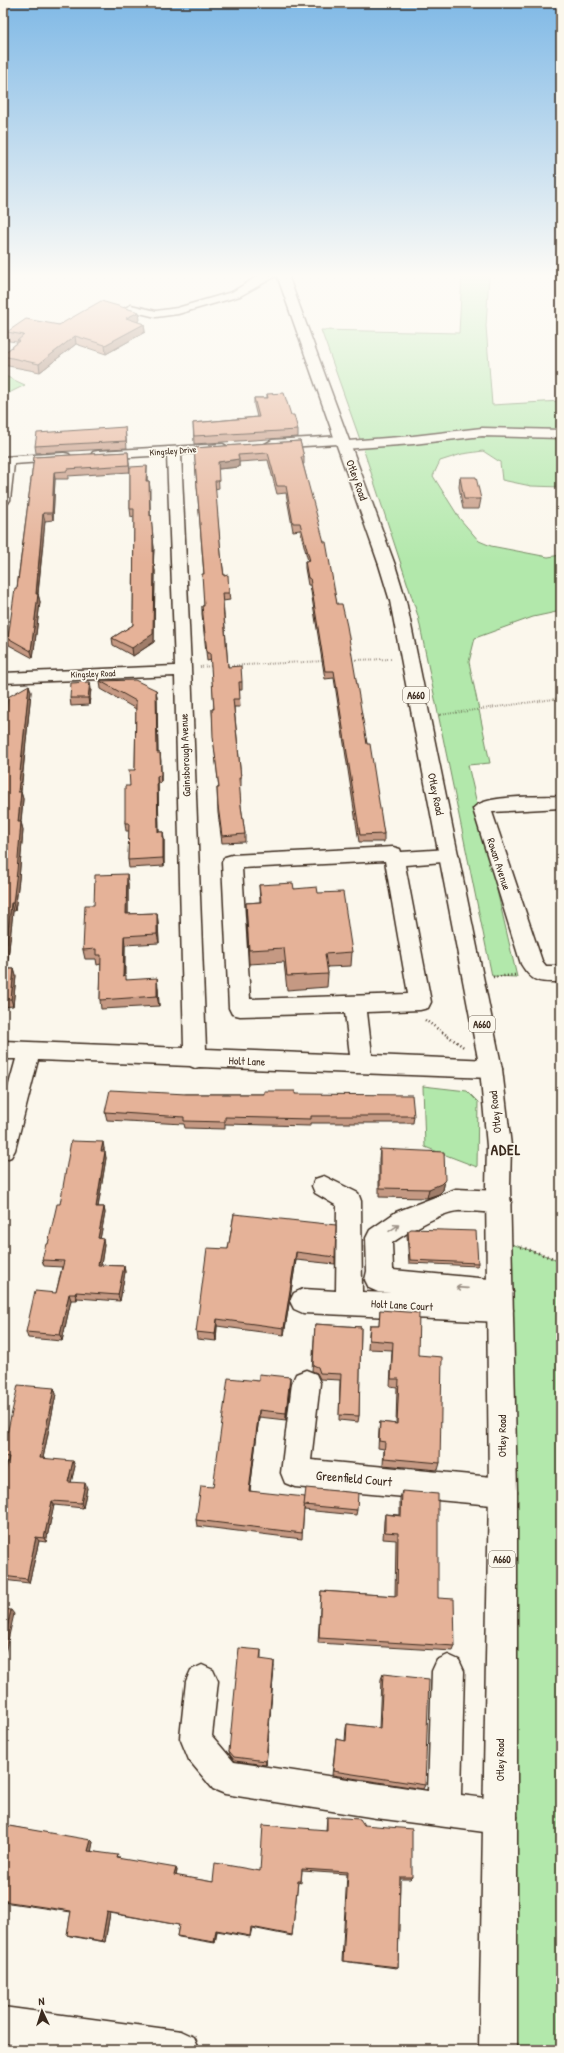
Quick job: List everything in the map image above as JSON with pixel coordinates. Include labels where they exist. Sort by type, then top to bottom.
[{"type":"main road","name":"Otley Road","points":[[317,371],[387,565],[398,601],[491,1069],[499,1146],[503,1492],[498,2050]]},
{"type":"main road","points":[[258,445],[413,440],[482,432],[561,434]]},
{"type":"main road","name":"Kingsley Drive","points":[[5,461],[235,447]]},
{"type":"main road","name":"Gainsborough Avenue","points":[[174,451],[183,669],[195,1059]]},
{"type":"main road","points":[[3,500],[5,461]]},
{"type":"main road","name":"Kingsley Road","points":[[3,678],[183,669]]},
{"type":"main road","name":"Rowan Avenue","points":[[540,974],[532,964],[482,808],[489,806],[561,802]]},
{"type":"main road","points":[[393,854],[394,859],[420,1002],[240,1008],[232,862],[393,854]]},
{"type":"main road","points":[[394,859],[449,856]]},
{"type":"main road","points":[[540,974],[561,974]]},
{"type":"main road","points":[[355,1004],[362,1065]]},
{"type":"main road","name":"Holt Lane","points":[[3,1050],[195,1059],[491,1069]]},
{"type":"main road","points":[[3,1150],[29,1052]]},
{"type":"main road","points":[[324,1186],[349,1201],[350,1303]]},
{"type":"main road","points":[[499,1202],[456,1200],[405,1220],[379,1238],[380,1271],[378,1280],[500,1301]]},
{"type":"main road","name":"Holt Lane Court","points":[[304,1301],[350,1303],[500,1301]]},
{"type":"main road","name":"Greenfield Court","points":[[306,1383],[295,1473],[503,1492]]},
{"type":"main road","points":[[444,1810],[448,1671]]},
{"type":"main road","points":[[202,1680],[196,1738],[201,1748],[225,1777],[500,1817]]},
{"type":"main road","points":[[3,2025],[181,2050]]},
{"type":"path","points":[[347,660],[409,658]]},
{"type":"path","points":[[222,666],[331,661]]},
{"type":"path","points":[[183,669],[214,666]]},
{"type":"path","points":[[420,717],[561,698]]},
{"type":"path","points":[[474,979],[540,974]]},
{"type":"path","points":[[415,1002],[423,1019],[436,1029],[455,1040],[491,1069]]},
{"type":"path","points":[[500,1240],[561,1261]]},
{"type":"green space","points":[[336,371],[489,371],[492,405],[561,401],[561,487],[531,486],[502,480],[500,462],[483,451],[462,454],[440,461],[433,476],[460,519],[479,541],[491,546],[548,557],[561,555],[561,611],[533,617],[475,638],[469,662],[490,763],[468,765],[517,977],[492,976],[418,616],[363,448]]},
{"type":"green space","points":[[3,375],[25,385],[3,396]]},
{"type":"green space","points":[[423,1086],[467,1091],[478,1102],[477,1167],[425,1147]]},
{"type":"green space","points":[[500,1240],[561,1261],[561,2050],[498,2050]]},
{"type":"building","points":[[284,393],[291,415],[294,415],[298,430],[194,436],[193,423],[259,417],[254,398],[268,398],[267,394]]},
{"type":"building","points":[[125,427],[126,441],[35,446],[37,433]]},
{"type":"building","points":[[300,441],[304,457],[301,457],[324,542],[326,542],[337,604],[342,604],[347,626],[367,744],[370,744],[384,834],[360,835],[334,671],[325,671],[310,578],[308,578],[305,561],[310,561],[300,523],[293,523],[286,486],[277,486],[268,453],[238,455],[239,459],[218,462],[219,481],[215,481],[224,576],[228,575],[229,593],[222,593],[228,667],[241,666],[242,682],[239,682],[240,699],[233,699],[241,778],[239,778],[241,806],[245,834],[222,836],[218,806],[217,788],[219,788],[213,737],[212,709],[214,709],[210,653],[207,653],[202,606],[204,606],[202,574],[204,574],[194,448]]},
{"type":"building","points":[[128,452],[129,465],[67,469],[67,471],[54,472],[52,513],[43,513],[36,594],[38,594],[31,651],[8,638],[15,588],[17,588],[34,457]]},
{"type":"building","points":[[147,466],[146,481],[149,481],[154,564],[153,634],[132,648],[112,638],[133,625],[134,509],[130,509],[130,467]]},
{"type":"building","points":[[460,477],[476,477],[481,499],[464,499]]},
{"type":"building","points":[[135,680],[156,690],[157,753],[160,753],[161,775],[157,776],[158,832],[163,832],[163,858],[128,860],[129,823],[125,823],[125,786],[130,786],[129,770],[135,770],[136,701],[100,681]]},
{"type":"building","points":[[90,682],[88,698],[70,698],[71,683]]},
{"type":"building","points":[[29,685],[18,792],[21,792],[18,822],[21,822],[17,871],[13,903],[11,903],[4,969],[14,969],[11,999],[3,999],[3,744],[8,697]]},
{"type":"building","points":[[127,874],[126,914],[157,913],[157,934],[124,936],[123,976],[126,975],[126,980],[157,978],[157,996],[100,1000],[101,955],[96,955],[96,949],[83,950],[85,905],[94,905],[95,875]]},
{"type":"building","points":[[293,883],[294,889],[317,887],[318,893],[343,892],[352,952],[325,954],[328,974],[287,976],[284,948],[249,950],[246,903],[261,902],[259,885]]},
{"type":"building","points":[[110,1090],[186,1094],[264,1094],[264,1091],[295,1091],[295,1094],[412,1095],[414,1116],[311,1116],[311,1119],[225,1117],[225,1122],[184,1121],[184,1117],[105,1112]]},
{"type":"building","points":[[71,1141],[103,1142],[101,1151],[105,1151],[96,1207],[104,1207],[98,1238],[103,1239],[98,1265],[124,1266],[118,1295],[76,1292],[75,1294],[69,1294],[60,1335],[26,1332],[35,1291],[56,1293],[64,1261],[42,1260],[46,1244],[48,1244],[57,1204],[60,1204]]},
{"type":"building","points":[[380,1149],[444,1152],[445,1180],[441,1184],[429,1189],[380,1188]]},
{"type":"building","points":[[234,1214],[336,1225],[335,1257],[296,1252],[284,1328],[217,1319],[215,1334],[196,1332],[207,1248],[228,1249]]},
{"type":"building","points":[[411,1229],[476,1231],[478,1263],[410,1260],[408,1231]]},
{"type":"building","points":[[380,1310],[419,1313],[418,1355],[442,1357],[440,1463],[384,1458],[385,1442],[379,1441],[380,1422],[397,1424],[399,1379],[391,1379],[393,1342],[369,1340],[370,1325],[379,1325]]},
{"type":"building","points":[[315,1324],[361,1327],[359,1416],[339,1415],[341,1374],[320,1373],[318,1367],[313,1365]]},
{"type":"building","points":[[259,1374],[290,1377],[286,1413],[259,1410],[249,1491],[305,1497],[302,1533],[196,1520],[201,1486],[213,1487],[228,1378],[259,1381]]},
{"type":"building","points":[[18,1385],[54,1388],[40,1458],[73,1461],[68,1482],[85,1483],[81,1503],[52,1501],[44,1538],[36,1537],[27,1579],[3,1576],[3,1481],[9,1457],[3,1456],[3,1452]]},
{"type":"building","points":[[306,1488],[358,1493],[357,1510],[304,1505]]},
{"type":"building","points":[[402,1491],[438,1494],[438,1598],[454,1599],[455,1646],[319,1638],[321,1591],[397,1596],[398,1533],[385,1532],[385,1514],[401,1516]]},
{"type":"building","points":[[3,1609],[11,1610],[3,1645]]},
{"type":"building","points":[[239,1648],[261,1650],[260,1659],[274,1661],[266,1761],[234,1757],[229,1751]]},
{"type":"building","points":[[383,1674],[429,1679],[425,1785],[333,1771],[336,1739],[346,1741],[347,1724],[380,1728]]},
{"type":"building","points":[[327,1817],[360,1819],[364,1825],[412,1829],[412,1877],[400,1877],[398,1967],[343,1961],[348,1872],[302,1869],[301,1881],[298,1881],[292,1935],[251,1927],[250,1936],[216,1930],[214,1942],[177,1936],[179,1925],[107,1912],[102,1941],[67,1935],[71,1911],[3,1901],[3,1825],[91,1840],[88,1851],[118,1855],[117,1858],[176,1868],[174,1875],[213,1882],[215,1863],[260,1871],[263,1825],[327,1830]]},
{"type":"district","name":"ADEL","points":[[506,1150]]}]
